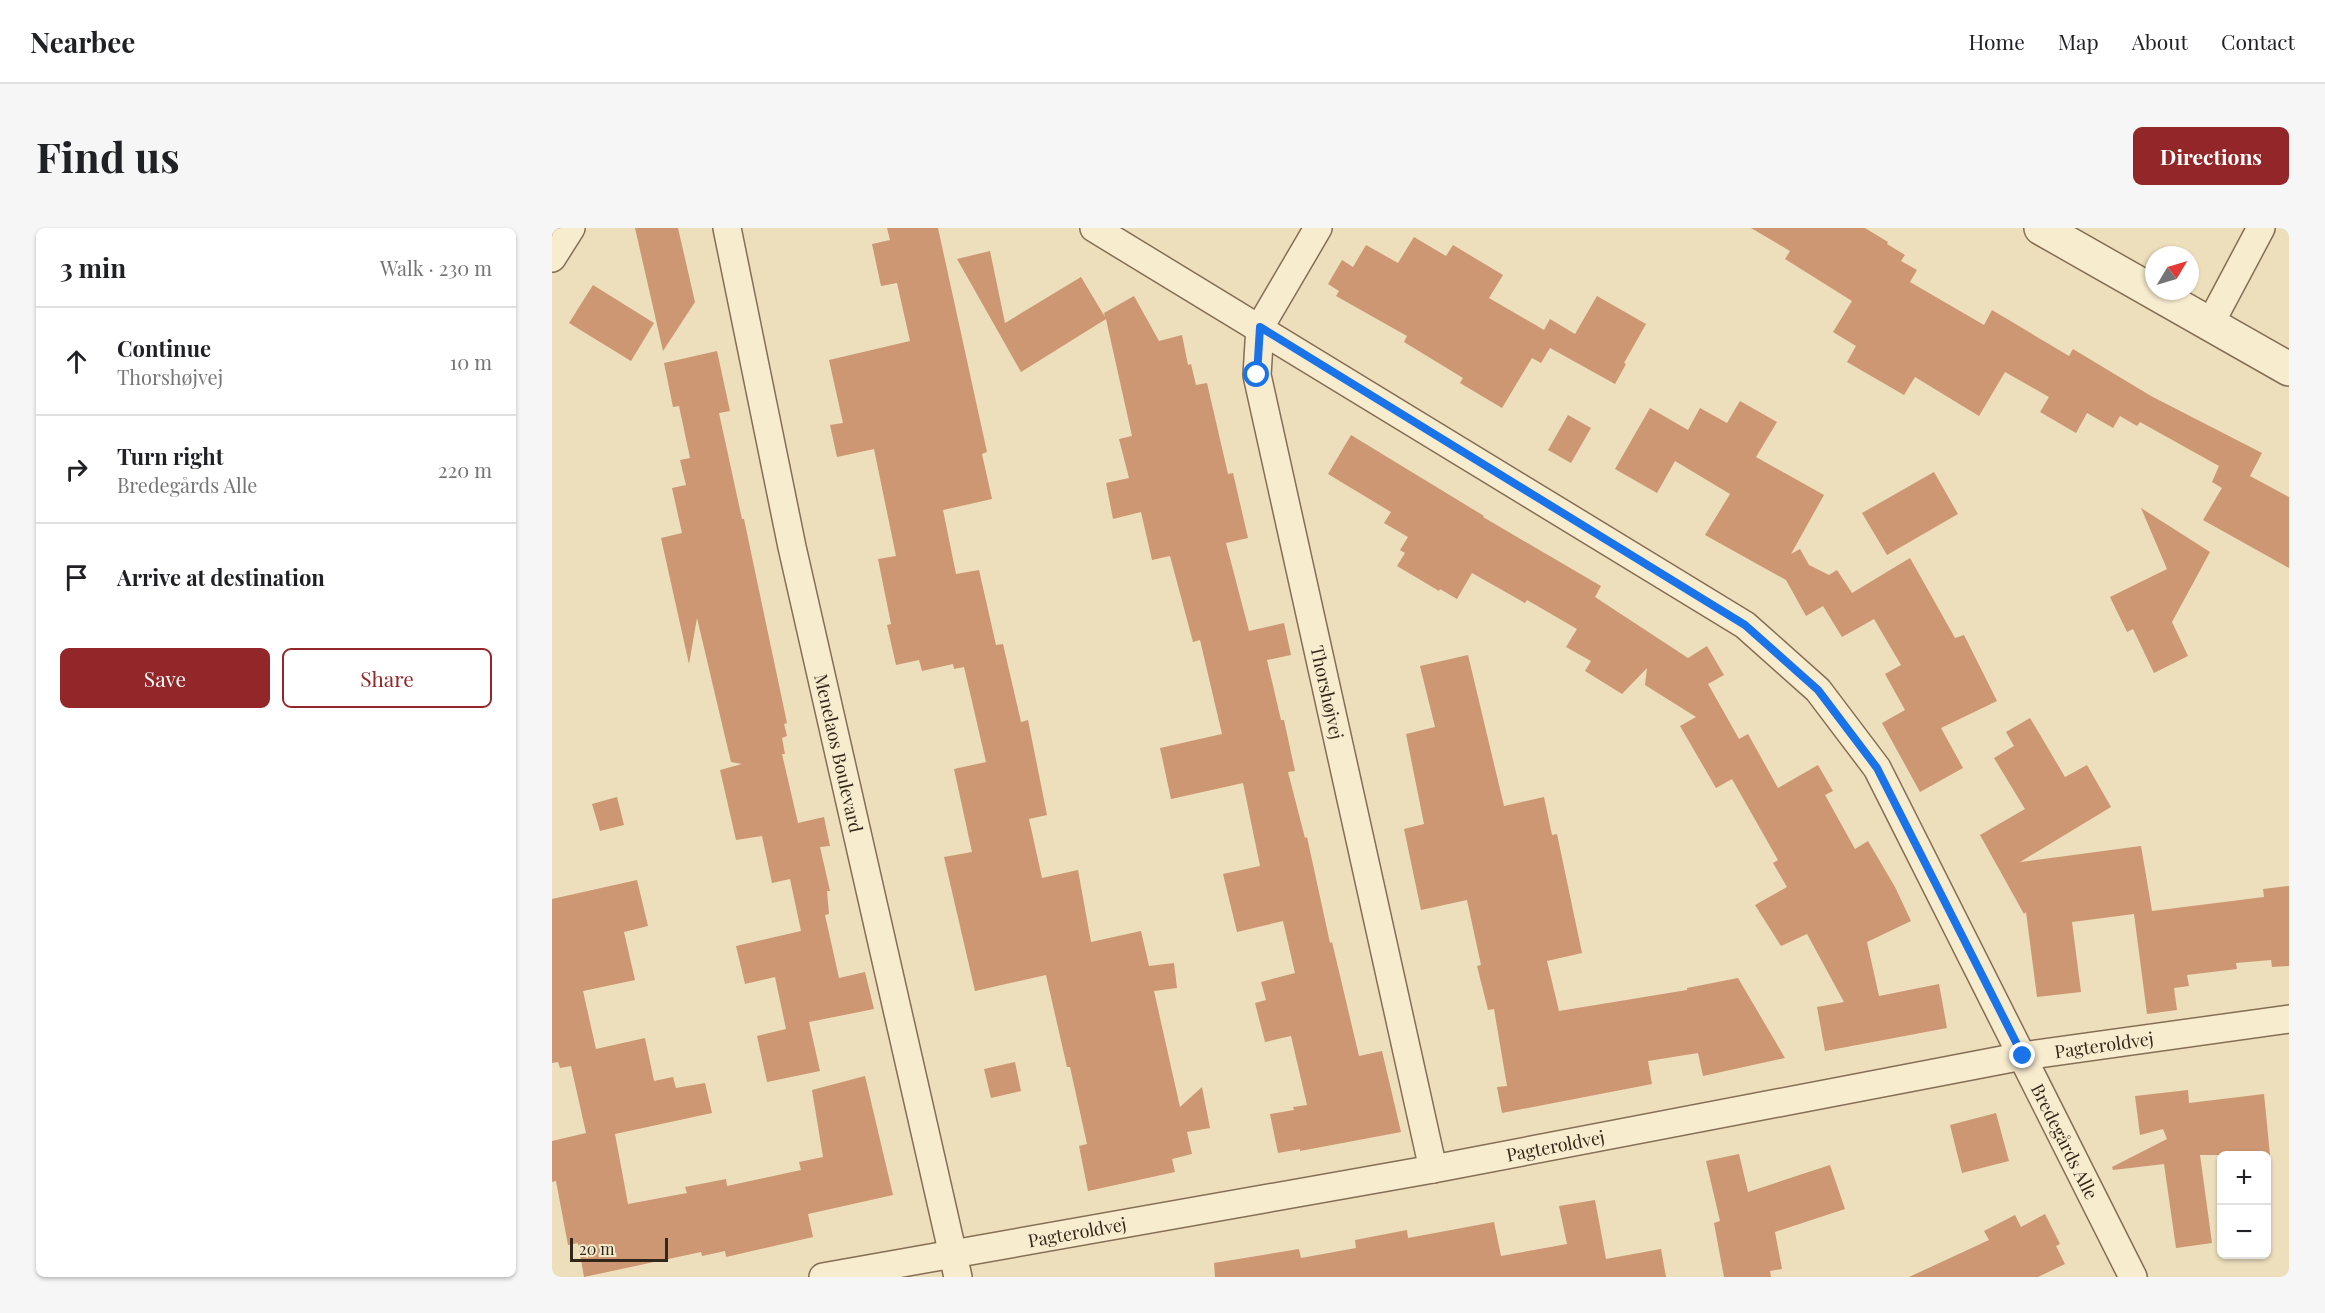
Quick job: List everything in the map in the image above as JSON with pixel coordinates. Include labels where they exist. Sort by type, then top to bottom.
[{"type":"street","points":[[552,258],[571,228]]},
{"type":"street","name":"Menelaos Boulevard","points":[[727,228],[792,547],[955,1265]]},
{"type":"street","name":"Bredegårds Alle","points":[[1094,228],[1260,327],[1745,625],[1818,690],[1877,768],[2133,1277]]},
{"type":"street","name":"Thorshøjvej","points":[[1318,228],[1260,327],[1257,375],[1433,1169]]},
{"type":"street","points":[[2041,228],[2289,369]]},
{"type":"street","points":[[2210,324],[2261,228]]},
{"type":"street","name":"Pagteroldvej","points":[[823,1277],[955,1265],[1433,1169],[2023,1056],[2289,1019]]},
{"type":"building","points":[[635,228],[678,228],[695,302],[663,351]]},
{"type":"building","points":[[887,228],[938,228],[987,452],[982,454],[992,499],[943,510],[956,574],[979,570],[996,645],[1003,644],[1021,722],[1028,720],[1047,815],[1029,819],[1042,878],[1078,870],[1091,942],[1141,931],[1149,966],[1174,963],[1177,988],[1154,991],[1180,1107],[1202,1087],[1210,1128],[1187,1132],[1192,1154],[1172,1159],[1175,1172],[1088,1191],[1079,1146],[1087,1144],[1046,975],[975,991],[944,857],[972,852],[954,769],[986,762],[964,667],[954,669],[953,664],[922,671],[919,660],[896,665],[887,625],[891,624],[878,559],[896,556],[874,449],[837,457],[830,425],[843,423],[829,360],[910,341],[897,283],[881,286],[872,244],[890,240]]},
{"type":"building","points":[[1751,228],[1865,228],[1905,255],[1901,261],[1917,270],[1910,282],[1984,325],[1992,310],[2069,356],[2073,349],[2151,396],[2262,453],[2250,476],[2289,497],[2289,568],[2203,520],[2222,488],[2212,482],[2219,466],[2140,422],[2137,426],[2120,416],[2113,428],[2087,413],[2076,433],[2040,412],[2049,397],[2005,372],[1979,416],[1915,377],[1904,395],[1847,362],[1856,346],[1833,332],[1852,301],[1785,259],[1790,251]]},
{"type":"building","points":[[1414,237],[1446,256],[1453,245],[1503,275],[1489,298],[1544,330],[1550,319],[1575,334],[1597,296],[1646,324],[1615,384],[1550,348],[1541,363],[1532,358],[1502,408],[1460,383],[1463,378],[1404,342],[1407,336],[1336,296],[1339,291],[1328,284],[1342,260],[1353,267],[1366,245],[1398,263]]},
{"type":"building","points":[[990,251],[1005,323],[1081,277],[1105,317],[1104,313],[1134,296],[1159,341],[1182,335],[1188,365],[1191,364],[1196,385],[1207,383],[1228,474],[1233,473],[1248,538],[1226,543],[1249,631],[1284,623],[1291,655],[1267,660],[1281,720],[1284,720],[1295,771],[1288,772],[1305,838],[1307,837],[1330,943],[1332,942],[1359,1056],[1382,1051],[1401,1132],[1278,1153],[1270,1114],[1307,1105],[1291,1036],[1265,1042],[1255,1003],[1266,1000],[1261,982],[1295,973],[1283,921],[1237,932],[1223,874],[1260,866],[1243,783],[1171,799],[1160,748],[1222,734],[1200,640],[1193,642],[1170,556],[1152,560],[1141,512],[1113,519],[1106,483],[1129,478],[1119,439],[1132,436],[1106,319],[1021,372],[957,259]]},
{"type":"building","points":[[593,285],[654,323],[631,361],[569,323]]},
{"type":"building","points":[[717,351],[730,411],[719,413],[787,723],[784,724],[787,736],[782,738],[785,754],[782,754],[798,823],[824,817],[830,846],[820,847],[830,891],[827,891],[829,914],[825,915],[839,978],[865,972],[874,1009],[809,1022],[820,1071],[767,1082],[757,1036],[786,1029],[775,977],[745,984],[736,946],[801,931],[790,879],[772,883],[762,836],[736,840],[720,770],[742,764],[731,762],[697,618],[689,664],[661,538],[682,533],[672,488],[686,485],[680,460],[690,458],[679,406],[673,407],[664,363]]},
{"type":"building","points":[[1740,401],[1777,422],[1756,457],[1824,495],[1791,554],[1800,549],[1809,565],[1829,575],[1837,570],[1852,593],[1910,558],[1955,638],[1964,635],[1997,701],[1941,728],[1963,768],[1920,792],[1882,723],[1905,710],[1885,674],[1901,665],[1874,619],[1842,637],[1823,606],[1806,616],[1786,580],[1705,535],[1730,494],[1675,461],[1657,493],[1615,469],[1650,408],[1688,430],[1700,408],[1727,423]]},
{"type":"building","points":[[1568,415],[1591,428],[1571,463],[1548,450]]},
{"type":"building","points":[[1351,435],[1483,517],[1601,586],[1595,597],[1688,658],[1707,646],[1724,675],[1708,684],[1739,739],[1748,734],[1778,788],[1818,765],[1833,791],[1825,795],[1855,849],[1868,841],[1895,887],[1911,921],[1867,942],[1879,996],[1939,984],[1947,1028],[1825,1051],[1817,1007],[1844,1002],[1807,934],[1781,946],[1755,905],[1787,887],[1773,863],[1778,860],[1732,779],[1716,788],[1680,726],[1696,717],[1645,685],[1647,668],[1622,694],[1585,671],[1591,661],[1566,647],[1577,629],[1527,600],[1525,603],[1472,573],[1457,599],[1397,566],[1405,553],[1400,550],[1408,537],[1384,523],[1391,512],[1328,474]]},
{"type":"building","points":[[1934,472],[1958,514],[1887,555],[1862,513]]},
{"type":"building","points":[[2141,508],[2210,552],[2172,622],[2188,656],[2154,673],[2133,629],[2127,632],[2110,597],[2167,569]]},
{"type":"building","points":[[1468,655],[1504,806],[1544,797],[1552,835],[1557,834],[1582,953],[1547,961],[1559,1011],[1687,990],[1687,988],[1738,978],[1785,1058],[1703,1076],[1698,1053],[1648,1061],[1652,1084],[1502,1113],[1497,1087],[1507,1086],[1494,1009],[1488,1010],[1477,966],[1481,965],[1467,900],[1421,910],[1404,829],[1424,824],[1406,734],[1435,727],[1420,666]]},
{"type":"building","points":[[2030,718],[2065,777],[2087,765],[2111,807],[2020,862],[2141,846],[2152,911],[2264,897],[2263,889],[2289,886],[2289,966],[2272,967],[2271,960],[2236,963],[2237,969],[2187,975],[2189,986],[2174,988],[2177,1010],[2147,1014],[2134,914],[2072,922],[2081,992],[2037,997],[2026,912],[2024,914],[1980,835],[2025,809],[1994,758],[2014,746],[2006,732]]},
{"type":"building","points":[[617,797],[624,825],[600,831],[592,804]]},
{"type":"building","points":[[637,880],[648,926],[624,932],[635,980],[583,991],[596,1049],[645,1038],[654,1081],[673,1077],[676,1088],[705,1083],[712,1113],[615,1134],[628,1204],[687,1193],[685,1187],[726,1179],[727,1186],[801,1170],[799,1162],[823,1157],[812,1090],[865,1076],[893,1195],[808,1214],[813,1237],[726,1257],[725,1251],[702,1256],[701,1252],[584,1277],[578,1243],[568,1245],[556,1181],[552,1182],[552,1141],[586,1133],[571,1066],[560,1068],[558,1062],[552,1063],[552,899]]},
{"type":"building","points":[[1015,1062],[1021,1091],[991,1098],[984,1069]]},
{"type":"building","points":[[2188,1090],[2189,1103],[2264,1094],[2270,1151],[2217,1151],[2217,1155],[2200,1155],[2212,1243],[2176,1248],[2164,1164],[2113,1170],[2112,1167],[2167,1139],[2163,1129],[2140,1135],[2135,1096]]},
{"type":"building","points":[[1996,1113],[2009,1161],[1962,1173],[1950,1125]]},
{"type":"building","points":[[1739,1154],[1748,1192],[1830,1165],[1845,1209],[1775,1232],[1782,1269],[1770,1271],[1771,1277],[1724,1277],[1714,1223],[1720,1221],[1706,1161]]},
{"type":"building","points":[[1595,1200],[1606,1259],[1661,1249],[1666,1277],[1215,1277],[1214,1263],[1299,1249],[1301,1258],[1356,1248],[1355,1240],[1407,1230],[1408,1238],[1494,1222],[1501,1256],[1567,1244],[1559,1206]]},
{"type":"building","points":[[2045,1214],[2060,1244],[2056,1246],[2065,1264],[2038,1277],[1909,1277],[1989,1240],[1984,1231],[2015,1215],[2021,1227]]},
{"type":"route","points":[[1257,375],[1260,327],[1745,625],[1818,690],[1877,768],[2023,1056]]}]
